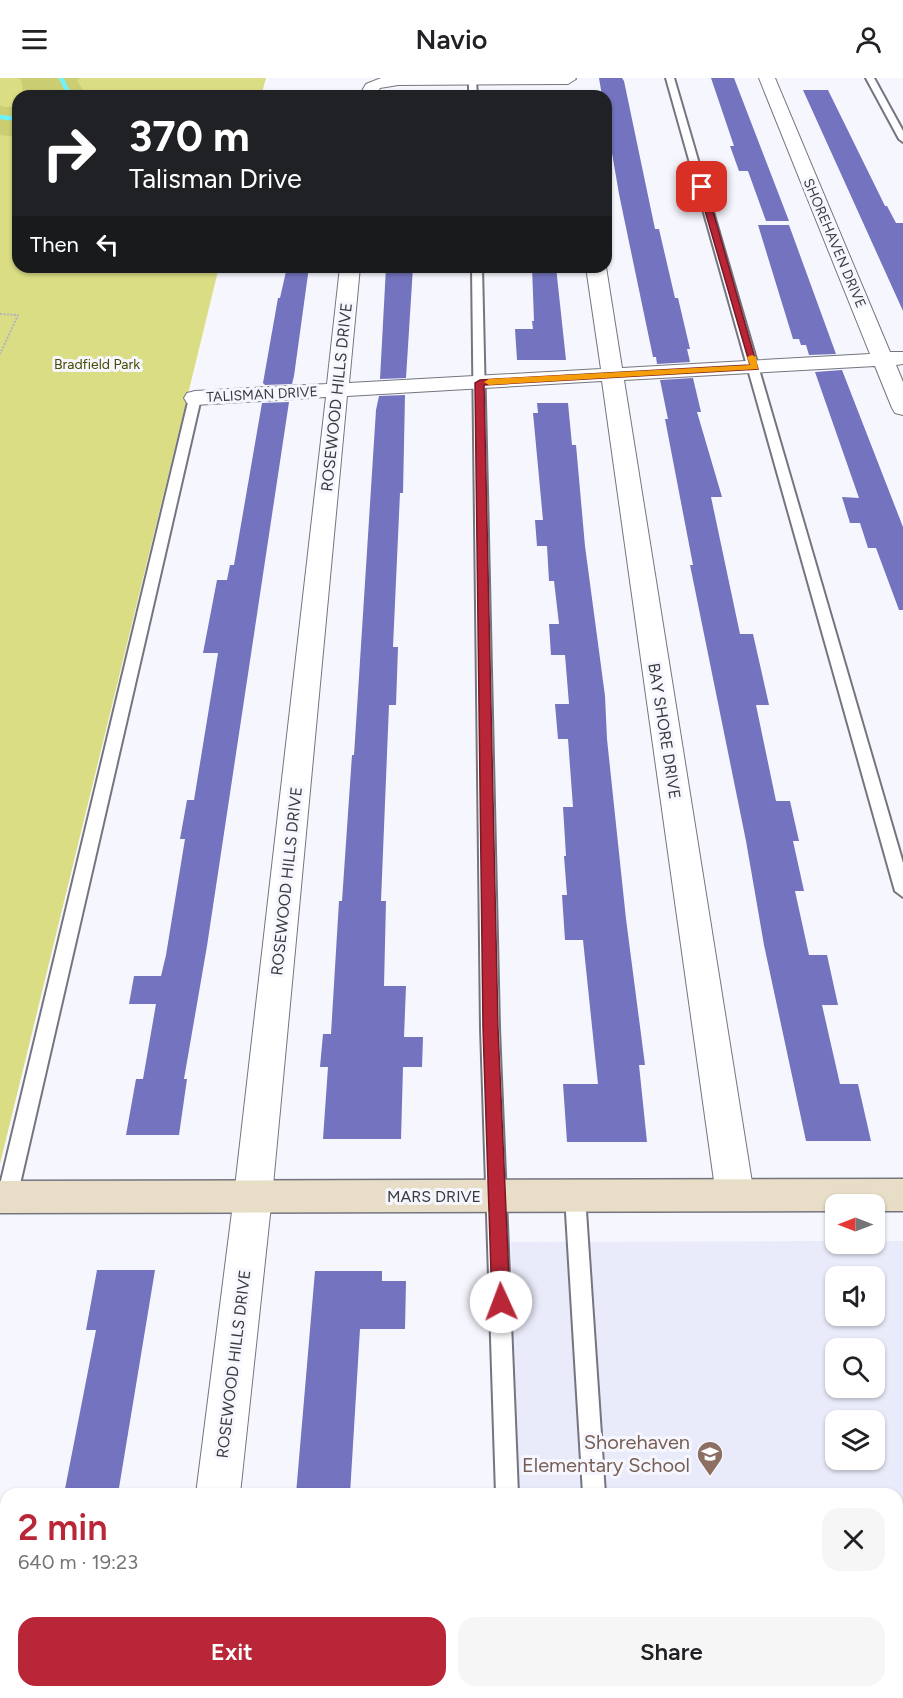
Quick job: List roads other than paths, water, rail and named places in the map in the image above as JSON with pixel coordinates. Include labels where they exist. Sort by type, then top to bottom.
[{"type":"street","name":"SHOREHAVEN DRIVE","points":[[768,78],[893,359],[903,408]]},
{"type":"street","points":[[372,89],[398,80],[568,79]]},
{"type":"street","name":"ROSEWOOD HILLS DRIVE","points":[[219,1488],[253,1196],[349,273]]},
{"type":"street","name":"BAY SHORE DRIVE","points":[[597,273],[735,1195]]},
{"type":"street","name":"TALISMAN DRIVE","points":[[195,398],[893,359]]},
{"type":"street","name":"MARS DRIVE","points":[[4,1197],[903,1195]]},
{"type":"lane","points":[[670,78],[755,367],[903,891]]},
{"type":"lane","points":[[870,78],[903,139]]},
{"type":"lane","points":[[472,80],[473,90]]},
{"type":"lane","points":[[477,273],[490,1028],[507,1488]]},
{"type":"lane","points":[[4,1197],[195,398]]},
{"type":"lane","points":[[575,1196],[594,1488]]},
{"type":"waterway","points":[[61,78],[67,90]]},
{"type":"waterway","points":[[0,117],[12,118]]},
{"type":"place","name":"Shorehaven Elementary School","points":[[710,1477]]},
{"type":"park label","name":"Bradfield Park","points":[[97,364]]}]
